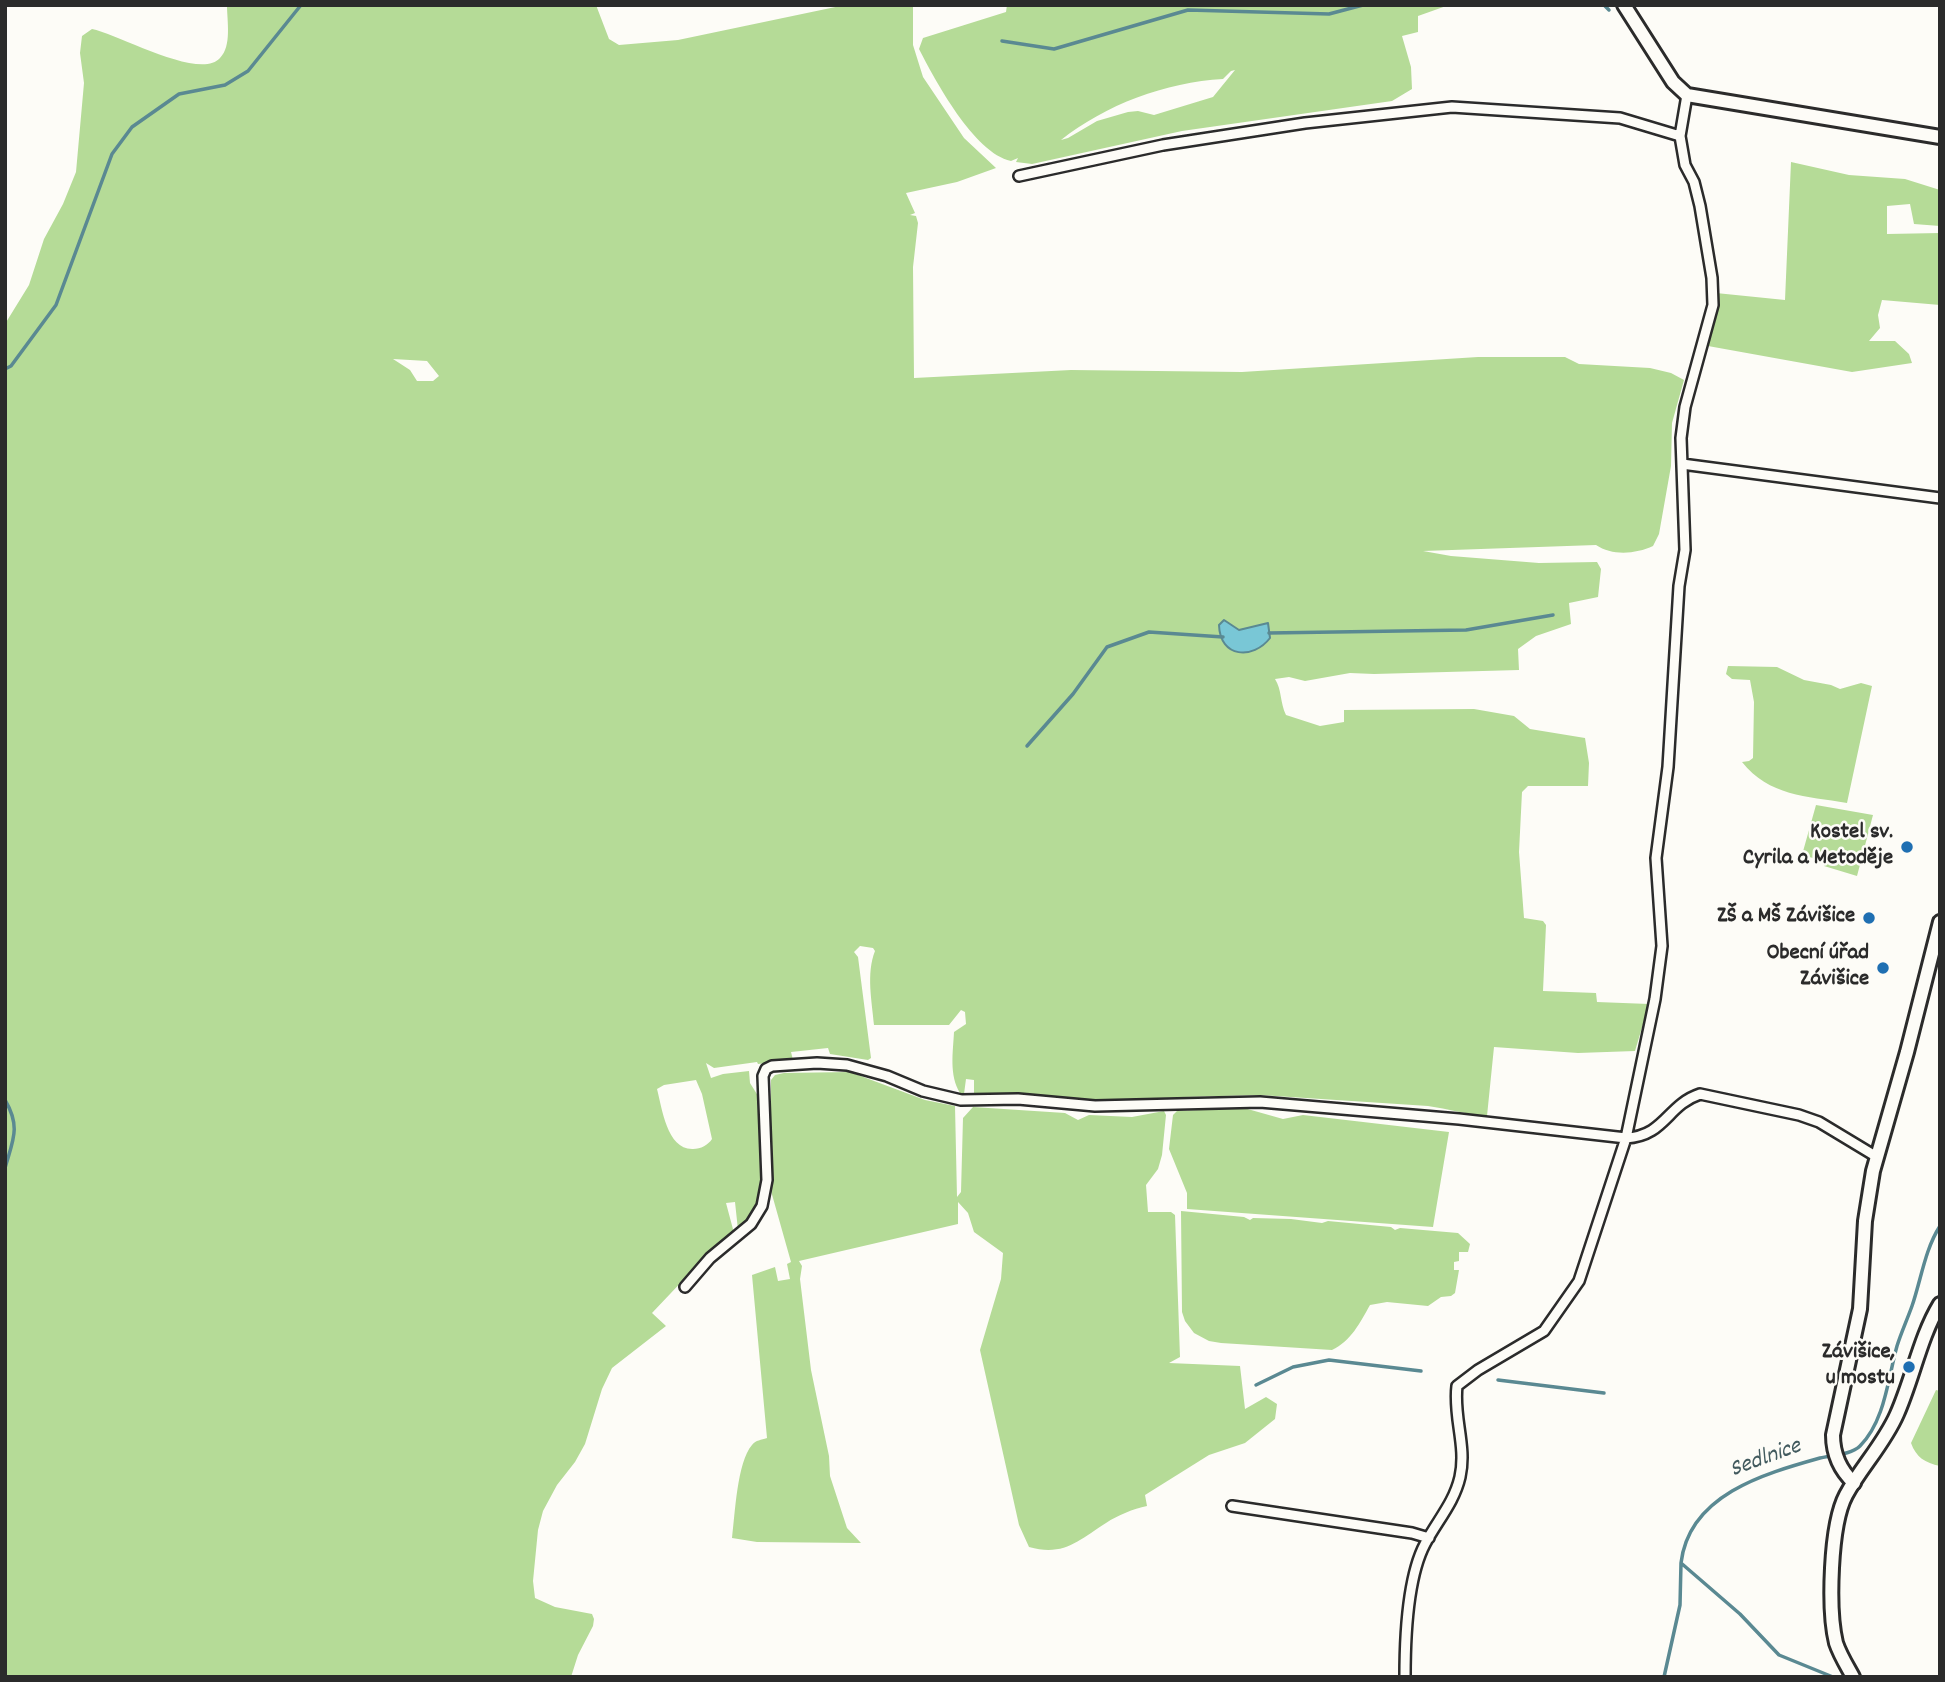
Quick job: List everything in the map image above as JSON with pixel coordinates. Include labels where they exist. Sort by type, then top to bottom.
[{"type":"street","points":[[1624,5],[1673,82],[1687,95],[1940,137]]},
{"type":"street","points":[[1405,1677],[1407,1619],[1417,1564],[1429,1538],[1451,1503],[1460,1480],[1463,1460],[1455,1399],[1457,1386],[1470,1375],[1544,1331],[1579,1281],[1626,1139],[1655,999],[1662,946],[1656,858],[1668,766],[1679,586],[1685,550],[1681,438],[1685,407],[1711,316],[1713,294],[1700,206],[1694,182],[1685,165],[1680,136],[1687,95]]},
{"type":"street","points":[[1018,176],[1163,145],[1305,123],[1452,107],[1620,118],[1680,136]]},
{"type":"street","points":[[1682,464],[1940,498]]},
{"type":"street","points":[[1854,1483],[1842,1469],[1833,1445],[1835,1420],[1860,1309],[1865,1221],[1877,1157],[1937,942],[1940,922]]},
{"type":"street","points":[[685,1287],[710,1258],[751,1224],[762,1206],[767,1180],[763,1076],[766,1069],[772,1066],[817,1063],[847,1065],[887,1076],[923,1091],[961,1100],[1018,1099],[1095,1106],[1260,1102],[1460,1119],[1626,1139],[1650,1133],[1688,1098],[1700,1094],[1799,1115],[1819,1122],[1877,1157]]},
{"type":"street","points":[[1853,1677],[1841,1656],[1835,1636],[1833,1583],[1836,1521],[1854,1483],[1892,1424],[1928,1328],[1940,1304]]},
{"type":"street","points":[[1232,1506],[1412,1533],[1429,1538]]},
{"type":"green space","points":[[227,5],[596,5],[609,39],[619,45],[678,40],[845,5],[913,5],[913,45],[923,77],[964,138],[996,168],[957,182],[906,193],[915,213],[910,215],[916,216],[918,223],[913,267],[914,378],[1071,370],[1242,372],[1478,357],[1565,357],[1579,364],[1650,368],[1671,373],[1684,380],[1672,423],[1671,466],[1659,534],[1653,546],[1624,553],[1602,549],[1596,545],[1423,551],[1539,563],[1597,562],[1601,569],[1598,597],[1569,603],[1571,624],[1536,636],[1518,649],[1519,670],[1350,673],[1305,681],[1289,677],[1275,679],[1286,715],[1320,726],[1344,722],[1344,710],[1474,709],[1514,716],[1530,729],[1585,738],[1589,763],[1588,786],[1528,786],[1522,792],[1519,852],[1524,918],[1543,921],[1546,925],[1543,991],[1596,993],[1597,1002],[1649,1004],[1635,1051],[1578,1053],[1494,1047],[1487,1116],[1428,1106],[1260,1095],[1183,1097],[1113,1103],[1039,1096],[974,1095],[974,1080],[966,1079],[964,1094],[960,1093],[954,1079],[953,1055],[954,1032],[966,1024],[965,1012],[961,1010],[949,1025],[874,1025],[870,978],[875,951],[873,948],[860,946],[854,952],[858,957],[871,1058],[868,1060],[830,1054],[828,1048],[791,1052],[793,1060],[714,1068],[706,1063],[711,1078],[749,1071],[750,1083],[760,1099],[765,1182],[755,1213],[738,1230],[735,1202],[726,1203],[734,1233],[706,1256],[652,1313],[666,1326],[612,1368],[602,1389],[585,1444],[543,1511],[538,1530],[533,1581],[535,1598],[555,1607],[592,1614],[594,1619],[571,1677],[5,1677],[5,324],[29,285],[44,239],[76,172],[84,83],[80,53],[82,36],[92,29],[178,60],[210,64],[220,58],[226,47]],"holes":[[[393,359],[427,361],[439,376],[433,381],[417,381],[410,370]],[[696,1080],[702,1094],[712,1139],[704,1146],[693,1149],[677,1143],[672,1135],[657,1089],[664,1085]]]},
{"type":"green space","points":[[1007,5],[1449,5],[1418,16],[1418,32],[1402,36],[1411,67],[1412,89],[1392,101],[1182,131],[1032,164],[1016,162],[1018,158],[1011,161],[997,155],[983,144],[957,114],[919,49],[923,38],[1006,12]],"holes":[[[1235,70],[1213,97],[1154,115],[1138,111],[1128,112],[1097,121],[1061,140],[1078,127],[1117,106],[1158,90],[1223,79]]]},
{"type":"green space","points":[[1791,162],[1849,175],[1905,179],[1940,190],[1940,226],[1914,224],[1910,204],[1887,206],[1887,234],[1940,233],[1940,305],[1882,300],[1878,315],[1880,328],[1869,341],[1895,341],[1909,354],[1912,363],[1852,372],[1708,346],[1716,293],[1785,300]]},
{"type":"green space","points":[[1728,666],[1777,667],[1804,680],[1840,689],[1861,683],[1872,686],[1847,803],[1803,796],[1776,788],[1764,782],[1742,762],[1753,758],[1754,702],[1750,680],[1732,679],[1726,674]]},
{"type":"green space","points":[[1816,805],[1873,815],[1857,876],[1824,866],[1824,861],[1802,855]]},
{"type":"green space","points":[[850,1072],[925,1100],[955,1106],[957,1197],[961,1192],[963,1118],[973,1107],[1065,1113],[1078,1120],[1089,1115],[1132,1117],[1164,1111],[1166,1115],[1162,1155],[1158,1169],[1146,1185],[1148,1212],[1171,1212],[1175,1215],[1180,1357],[1169,1363],[1240,1366],[1245,1409],[1266,1397],[1277,1404],[1275,1419],[1245,1443],[1209,1455],[1145,1495],[1147,1506],[1116,1517],[1079,1541],[1062,1548],[1041,1550],[1029,1547],[1019,1525],[980,1350],[1001,1279],[1003,1253],[974,1232],[968,1213],[958,1202],[958,1224],[799,1261],[802,1266],[800,1279],[811,1370],[829,1456],[830,1476],[847,1528],[861,1543],[757,1542],[732,1538],[743,1463],[754,1443],[767,1438],[752,1275],[775,1267],[778,1281],[790,1279],[787,1264],[791,1262],[771,1191],[771,1080],[775,1075],[784,1073]]},
{"type":"green space","points":[[1244,1108],[1283,1119],[1303,1115],[1449,1132],[1433,1227],[1187,1209],[1187,1193],[1169,1149],[1173,1115],[1177,1111]]},
{"type":"green space","points":[[1181,1211],[1244,1217],[1250,1220],[1328,1221],[1391,1227],[1395,1230],[1400,1228],[1458,1233],[1470,1244],[1468,1252],[1459,1252],[1459,1261],[1454,1262],[1454,1270],[1459,1270],[1455,1293],[1441,1297],[1428,1306],[1387,1302],[1370,1305],[1350,1337],[1332,1350],[1221,1343],[1209,1341],[1194,1333],[1182,1312]]},
{"type":"green space","points":[[1936,1390],[1940,1391],[1940,1466],[1922,1459],[1911,1443]]},
{"type":"water","points":[[1224,620],[1239,630],[1268,623],[1270,638],[1255,650],[1238,652],[1225,644],[1221,636],[1219,625]]},
{"type":"waterway","points":[[5,369],[11,366],[56,305],[112,154],[132,127],[179,94],[225,85],[248,71],[301,5]]},
{"type":"waterway","points":[[1002,41],[1054,49],[1188,10],[1329,14],[1363,5]]},
{"type":"waterway","points":[[1604,5],[1609,10]]},
{"type":"waterway","points":[[1269,633],[1466,630],[1553,615]]},
{"type":"waterway","points":[[1027,746],[1073,694],[1107,647],[1149,632],[1223,637]]},
{"type":"waterway","points":[[5,1100],[14,1126],[13,1141],[5,1168]]},
{"type":"waterway","name":"Sedlnice","points":[[1833,1677],[1779,1655],[1740,1614],[1681,1563],[1687,1540],[1698,1520],[1713,1504],[1732,1491],[1775,1472],[1852,1451],[1868,1436],[1880,1412],[1897,1346],[1927,1255],[1940,1226]]},
{"type":"waterway","points":[[1256,1385],[1293,1367],[1329,1360],[1421,1371]]},
{"type":"waterway","points":[[1498,1380],[1604,1393]]},
{"type":"waterway","points":[[1664,1677],[1680,1605],[1681,1563]]},
{"type":"place","name":"Kostel sv. Cyrila a Metoděje","points":[[1907,847]]},
{"type":"place","name":"ZŠ a MŠ Závišice","points":[[1869,918]]},
{"type":"place","name":"Obecní úřad Závišice","points":[[1883,968]]},
{"type":"place","name":"Závišice, u mostu","points":[[1909,1367]]}]
